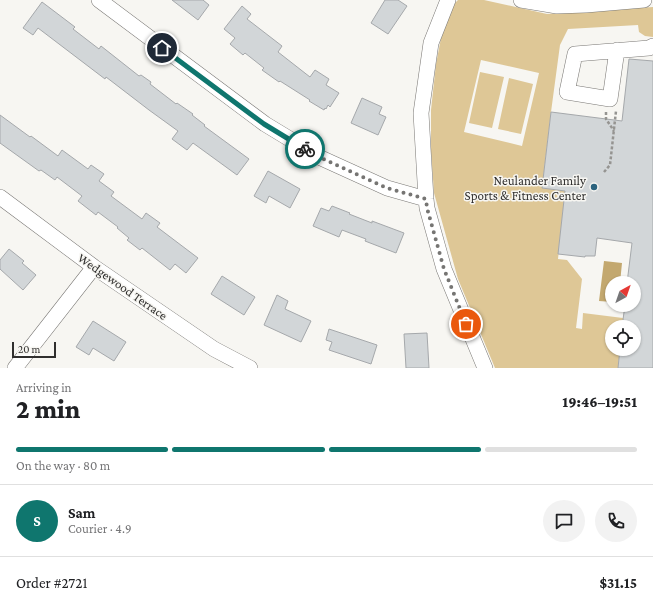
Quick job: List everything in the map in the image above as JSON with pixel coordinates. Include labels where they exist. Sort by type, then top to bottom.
[{"type":"street","points":[[99,0],[264,124],[321,158],[387,188],[426,199]]},
{"type":"street","points":[[448,0],[431,43],[420,113],[426,199],[427,208],[444,269],[485,368]]},
{"type":"street","points":[[520,0],[586,5],[644,0]]},
{"type":"street","points":[[617,50],[610,99],[566,92],[575,54],[617,50],[649,48],[653,46]]},
{"type":"street","name":"Wedgewood Terrace","points":[[0,197],[94,267],[214,349],[250,368]]},
{"type":"street","points":[[15,368],[94,267]]},
{"type":"path","points":[[604,98],[606,119],[614,131]]},
{"type":"shaded area","points":[[458,0],[484,0],[547,14],[653,7],[653,37],[645,36],[639,32],[638,25],[568,29],[560,45],[542,188],[565,191],[558,259],[567,260],[582,279],[576,328],[582,329],[583,313],[623,318],[623,320],[605,320],[605,356],[619,356],[618,368],[495,368],[458,279],[434,193],[431,151],[431,110],[436,64],[441,38],[451,7]],"holes":[[[481,60],[539,73],[522,146],[464,132]]]},
{"type":"shaded area","points":[[480,72],[504,77],[492,128],[469,123]]},
{"type":"shaded area","points":[[509,78],[533,84],[521,134],[498,129]]},
{"type":"shaded area","points":[[604,261],[622,263],[621,276],[605,276],[605,301],[599,301]]},
{"type":"building","points":[[172,0],[203,0],[209,5],[198,20]]},
{"type":"building","points":[[385,0],[398,0],[407,6],[388,34],[371,23]]},
{"type":"building","points":[[42,2],[75,27],[73,29],[99,49],[101,46],[139,76],[141,75],[151,82],[150,84],[176,104],[177,103],[193,114],[192,115],[205,125],[204,126],[249,159],[237,175],[193,143],[187,150],[172,139],[178,131],[106,77],[105,79],[38,28],[33,35],[23,28]]},
{"type":"building","points":[[242,6],[251,14],[247,19],[282,46],[278,52],[310,77],[315,70],[329,79],[326,85],[339,93],[330,107],[328,105],[324,110],[309,101],[310,100],[262,70],[264,68],[245,53],[243,55],[230,44],[235,38],[224,29]]},
{"type":"building","points":[[629,59],[653,61],[653,368],[618,368],[619,356],[641,356],[641,320],[623,320],[624,312],[641,312],[641,276],[628,276],[632,243],[597,238],[595,256],[585,257],[558,254],[565,191],[542,188],[551,112],[622,121]]},
{"type":"building","points":[[362,98],[382,107],[379,114],[386,117],[378,135],[351,123]]},
{"type":"building","points":[[0,115],[58,156],[62,150],[88,169],[91,165],[104,174],[99,181],[114,192],[111,196],[142,219],[146,213],[160,223],[157,227],[198,258],[186,273],[175,264],[170,270],[142,248],[140,250],[127,240],[129,238],[117,228],[118,227],[98,212],[96,215],[78,201],[82,196],[57,177],[55,180],[41,170],[39,171],[0,143]]},
{"type":"building","points":[[268,171],[300,189],[290,208],[269,196],[266,203],[254,196]]},
{"type":"building","points":[[332,206],[372,223],[372,221],[404,233],[396,253],[342,230],[339,237],[313,226],[321,208],[329,211]]},
{"type":"building","points":[[9,249],[24,261],[22,263],[36,275],[23,290],[0,269],[0,260]]},
{"type":"building","points":[[222,276],[255,297],[244,315],[211,294]]},
{"type":"building","points":[[277,295],[288,301],[285,309],[311,321],[301,342],[264,325]]},
{"type":"building","points":[[93,321],[126,342],[114,361],[93,348],[89,355],[76,347]]},
{"type":"building","points":[[329,329],[377,345],[371,364],[329,350],[332,342],[326,340]]},
{"type":"building","points":[[427,333],[429,368],[406,368],[404,334]]},
{"type":"way so far","points":[[305,149],[321,158],[387,188],[426,199],[427,208],[444,269],[466,324]]},
{"type":"place","name":"Neulander Family Sports & Fitness Center","points":[[594,187]]},
{"type":"route","points":[[162,48],[264,124],[305,149]]}]
